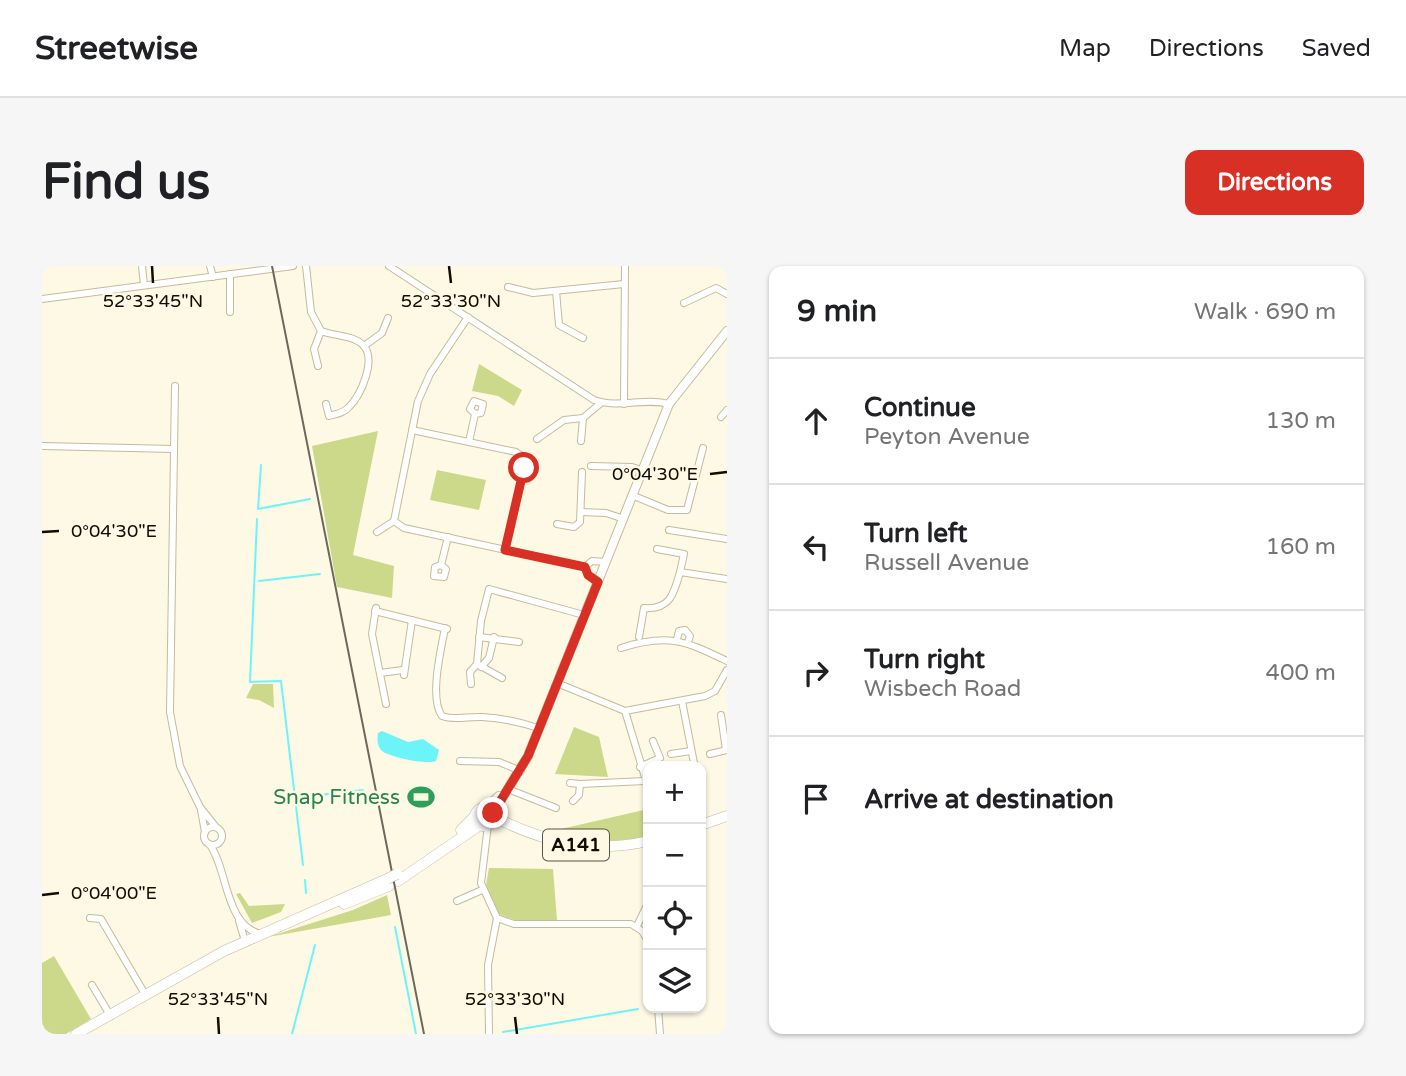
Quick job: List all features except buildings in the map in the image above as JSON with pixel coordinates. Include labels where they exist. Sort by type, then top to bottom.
[{"type":"highway","points":[[704,824],[727,816]]},
{"type":"highway","name":"A141","points":[[486,819],[506,823],[555,841],[577,845],[609,847],[643,842]]},
{"type":"highway","points":[[76,1034],[245,941],[393,880],[437,848],[486,819]]},
{"type":"main road","points":[[486,819],[521,771],[669,404],[727,331]]},
{"type":"street","points":[[142,266],[144,285]]},
{"type":"street","points":[[211,266],[213,277]]},
{"type":"street","points":[[42,299],[293,266]]},
{"type":"street","points":[[306,266],[311,312],[321,331],[314,349],[318,366]]},
{"type":"street","points":[[389,266],[601,403],[669,404]]},
{"type":"street","points":[[624,404],[625,266]]},
{"type":"street","points":[[230,274],[230,312]]},
{"type":"street","points":[[508,287],[533,293],[624,284]]},
{"type":"street","points":[[684,303],[716,288],[727,294]]},
{"type":"street","points":[[556,291],[559,324],[583,338]]},
{"type":"street","points":[[377,532],[394,520],[418,401],[430,374],[468,317]]},
{"type":"street","points":[[364,346],[382,332],[388,318]]},
{"type":"street","points":[[321,331],[351,338],[364,346],[368,365],[353,402],[345,410],[329,416],[326,404]]},
{"type":"street","points":[[175,386],[170,712],[175,751],[200,807],[204,838],[219,862],[245,941]]},
{"type":"street","points":[[537,439],[564,420],[583,418],[601,403]]},
{"type":"street","points":[[721,417],[727,410]]},
{"type":"street","points":[[469,442],[475,414]]},
{"type":"street","points":[[581,441],[583,418]]},
{"type":"street","points":[[412,430],[516,452],[523,457],[524,468],[505,550]]},
{"type":"street","points":[[42,446],[174,449]]},
{"type":"street","points":[[634,496],[668,510],[687,510],[703,448]]},
{"type":"street","points":[[591,466],[644,471]]},
{"type":"street","points":[[557,524],[577,526],[582,512],[578,502],[582,472]]},
{"type":"street","points":[[582,512],[606,513],[624,519]]},
{"type":"street","points":[[394,520],[404,528],[585,567]]},
{"type":"street","points":[[669,530],[727,540]]},
{"type":"street","points":[[691,536],[727,540]]},
{"type":"street","points":[[442,565],[448,537]]},
{"type":"street","points":[[639,637],[644,608],[662,607],[669,602],[684,555],[657,549]]},
{"type":"street","points":[[585,567],[592,561],[607,562]]},
{"type":"street","points":[[585,567],[588,575],[598,582]]},
{"type":"street","points":[[680,572],[727,579]]},
{"type":"street","points":[[479,665],[479,637],[489,589],[584,615]]},
{"type":"street","points":[[386,704],[372,634],[376,610],[446,628],[437,671],[437,705],[442,716],[517,721],[538,728]]},
{"type":"street","points":[[380,673],[404,673],[412,620]]},
{"type":"street","points":[[677,639],[679,631],[685,630],[690,636],[688,642]]},
{"type":"street","points":[[479,637],[519,642]]},
{"type":"street","points":[[471,684],[470,672],[489,658],[494,638]]},
{"type":"street","points":[[621,648],[640,642],[677,639],[683,644],[688,642],[727,661]]},
{"type":"street","points":[[479,665],[502,678]]},
{"type":"street","points":[[557,683],[625,711],[705,696],[719,686],[727,670]]},
{"type":"street","points":[[719,686],[727,690]]},
{"type":"street","points":[[682,701],[692,757]]},
{"type":"street","points":[[625,711],[643,774]]},
{"type":"street","points":[[710,754],[727,750],[721,715]]},
{"type":"street","points":[[653,741],[661,761]]},
{"type":"street","points":[[671,754],[701,756]]},
{"type":"street","points":[[640,767],[660,758]]},
{"type":"street","points":[[460,761],[499,762],[521,771]]},
{"type":"street","points":[[570,783],[643,784]]},
{"type":"street","points":[[573,801],[579,795],[580,784]]},
{"type":"street","points":[[513,791],[556,808]]},
{"type":"street","points":[[200,807],[222,832],[219,862]]},
{"type":"street","points":[[486,819],[487,840],[481,878],[482,890],[498,918],[514,924],[620,923],[637,926],[643,934]]},
{"type":"street","points":[[205,832],[216,827]]},
{"type":"street","points":[[210,845],[220,842]]},
{"type":"street","points":[[457,901],[482,890]]},
{"type":"street","points":[[637,926],[643,913]]},
{"type":"street","points":[[238,916],[246,928],[261,934]]},
{"type":"street","points":[[90,918],[101,919],[146,996]]},
{"type":"street","points":[[489,1034],[488,965],[498,918]]},
{"type":"street","points":[[92,985],[110,1015]]},
{"type":"street","points":[[658,1013],[660,1034]]},
{"type":"green space","points":[[479,364],[522,390],[514,406],[498,396],[472,391]]},
{"type":"green space","points":[[378,431],[353,555],[394,566],[392,598],[337,587],[312,446]]},
{"type":"green space","points":[[437,470],[486,480],[479,510],[430,500]]},
{"type":"green space","points":[[253,684],[273,684],[274,708],[259,700],[246,698]]},
{"type":"green space","points":[[574,727],[599,737],[608,777],[555,774]]},
{"type":"green space","points":[[643,810],[643,838],[598,841],[573,839],[548,832]]},
{"type":"green space","points":[[489,868],[553,869],[557,920],[515,920],[499,914],[486,885]]},
{"type":"green space","points":[[240,893],[249,906],[285,904],[281,912],[252,923],[236,894]]},
{"type":"green space","points":[[387,895],[391,915],[268,937],[353,910]]},
{"type":"green space","points":[[54,956],[91,1019],[66,1034],[42,1034],[42,963]]},
{"type":"water","points":[[382,731],[408,742],[423,739],[439,750],[436,761],[417,761],[385,753],[378,742],[378,733]]},
{"type":"waterway","points":[[261,465],[258,509],[310,499]]},
{"type":"waterway","points":[[257,519],[250,682],[281,681],[303,865]]},
{"type":"waterway","points":[[259,581],[320,574]]},
{"type":"waterway","points":[[302,797],[363,790]]},
{"type":"waterway","points":[[305,880],[306,893]]},
{"type":"waterway","points":[[395,927],[416,1034]]},
{"type":"waterway","points":[[292,1034],[315,945]]},
{"type":"waterway","points":[[503,1032],[638,1009]]},
{"type":"railway","points":[[272,266],[424,1034]]},
{"type":"place","name":"Snap Fitness","points":[[421,797]]},
{"type":"route","points":[[493,813],[502,794],[521,771],[528,756],[598,582],[588,575],[585,567],[505,550],[524,468]]}]
